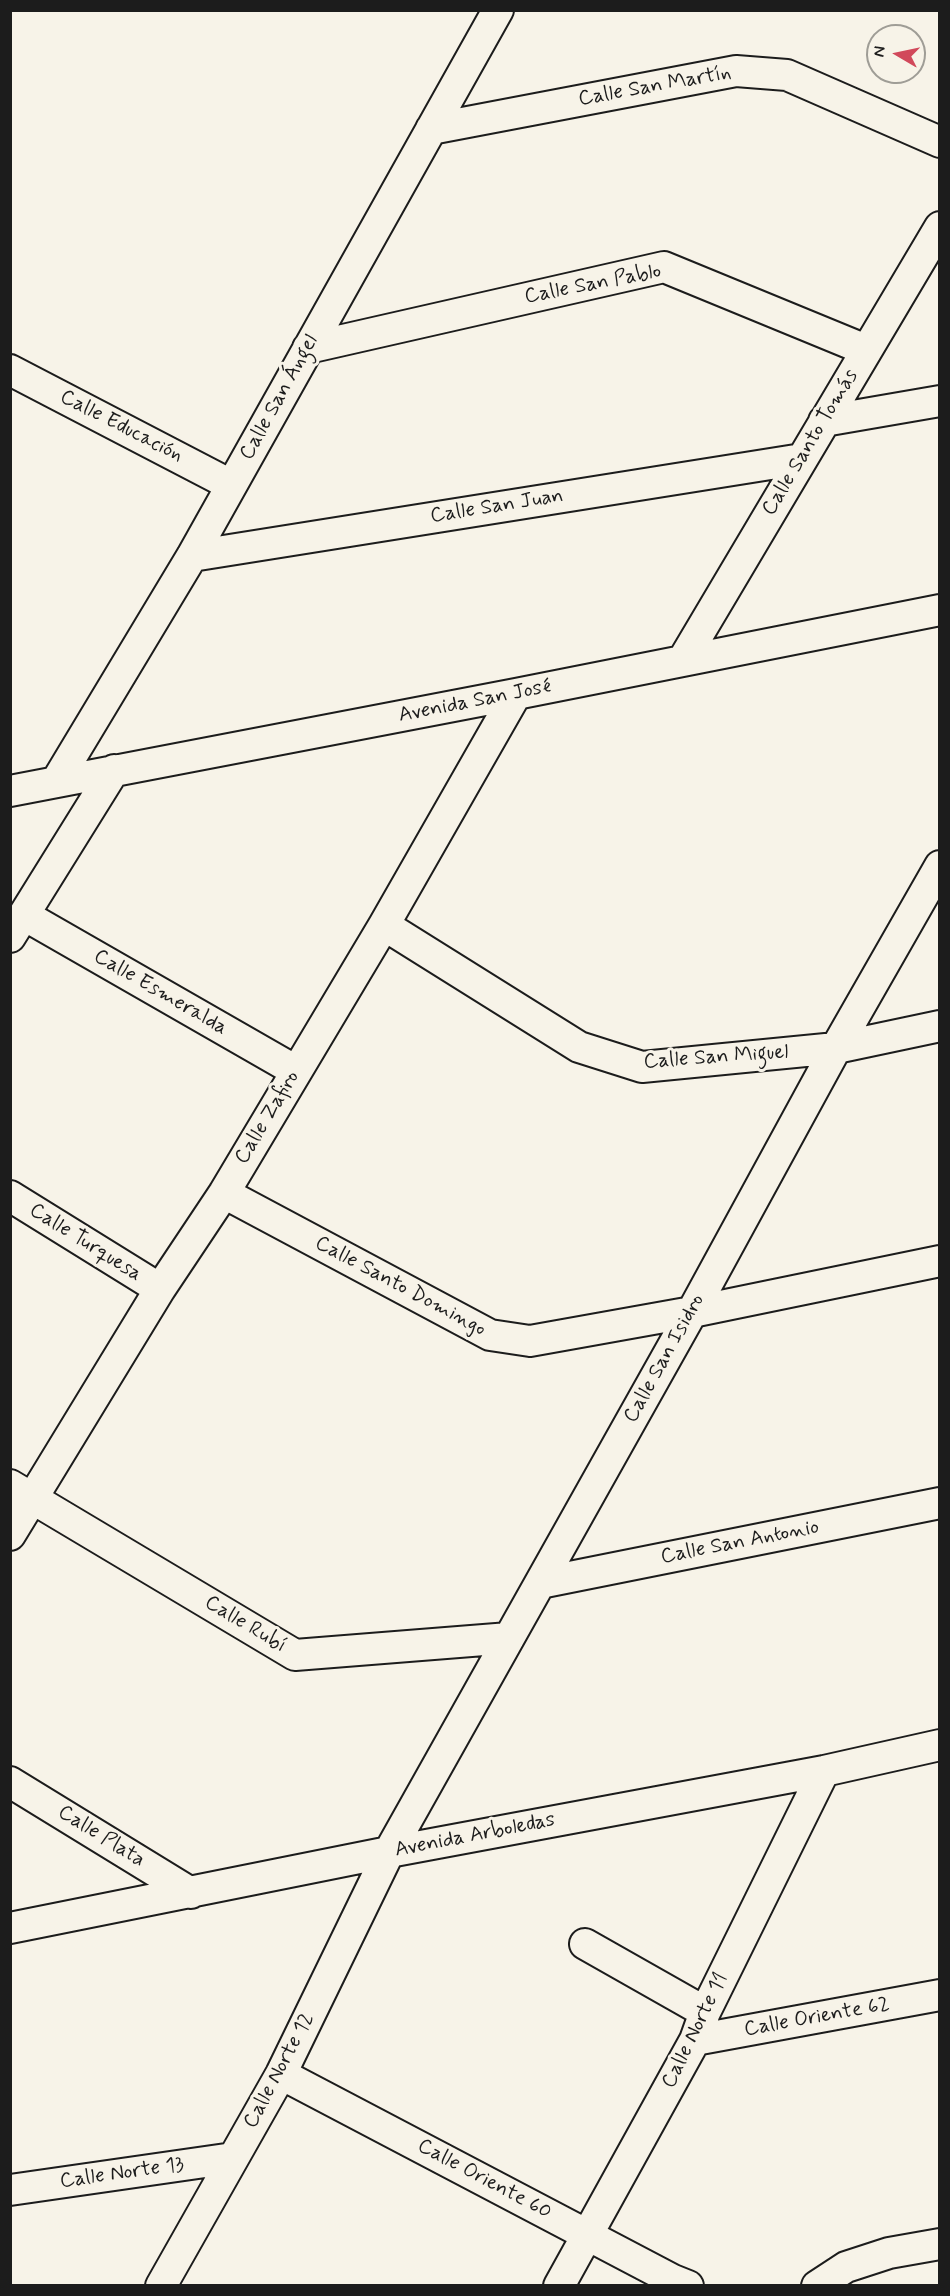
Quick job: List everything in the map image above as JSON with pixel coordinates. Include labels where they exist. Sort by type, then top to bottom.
[{"type":"street","name":"Calle San Ángel","points":[[56,783],[192,556],[498,10]]},
{"type":"street","name":"Calle San Martín","points":[[431,129],[736,71],[788,75],[939,142]]},
{"type":"street","name":"Calle Santo Tomás","points":[[683,660],[939,227]]},
{"type":"street","name":"Calle San Pablo","points":[[308,348],[664,267],[866,350]]},
{"type":"street","name":"Calle Educación","points":[[10,370],[231,485]]},
{"type":"street","points":[[824,422],[939,401]]},
{"type":"street","name":"Calle San Juan","points":[[192,556],[802,459]]},
{"type":"street","name":"Avenida San José","points":[[10,791],[939,610]]},
{"type":"street","name":"Calle Zafiro","points":[[10,1535],[22,1492],[224,1193],[384,926],[516,694]]},
{"type":"street","points":[[17,926],[114,770]]},
{"type":"street","name":"Calle San Isidro","points":[[389,1852],[939,866]]},
{"type":"street","name":"Calle Esmeralda","points":[[17,926],[296,1071]]},
{"type":"street","name":"Calle San Miguel","points":[[384,926],[579,1047],[642,1066],[836,1048],[939,1026]]},
{"type":"street","name":"Calle Santo Domingo","points":[[224,1193],[490,1335],[530,1341],[692,1312],[939,1261]]},
{"type":"street","name":"Calle Turquesa","points":[[10,1196],[160,1289]]},
{"type":"street","name":"Calle Rubí","points":[[22,1492],[295,1655],[509,1638]]},
{"type":"street","name":"Calle San Antonio","points":[[540,1583],[939,1503]]},
{"type":"street","name":"Avenida Arboledas","points":[[10,1928],[389,1852],[824,1772],[939,1745]]},
{"type":"street","name":"Calle Norte 11","points":[[559,2286],[695,2040],[705,2012],[824,1772]]},
{"type":"street","name":"Calle Plata","points":[[10,1782],[191,1893]]},
{"type":"street","name":"Calle Norte 12","points":[[169,2283],[233,2158],[281,2074],[389,1852]]},
{"type":"street","points":[[585,1944],[705,2012]]},
{"type":"street","name":"Calle Oriente 62","points":[[695,2040],[939,1995]]},
{"type":"street","name":"Calle Oriente 60","points":[[281,2074],[688,2286]]},
{"type":"street","name":"Calle Norte 13","points":[[10,2190],[233,2158]]},
{"type":"street","points":[[817,2286],[846,2267],[889,2253],[939,2244]]}]
